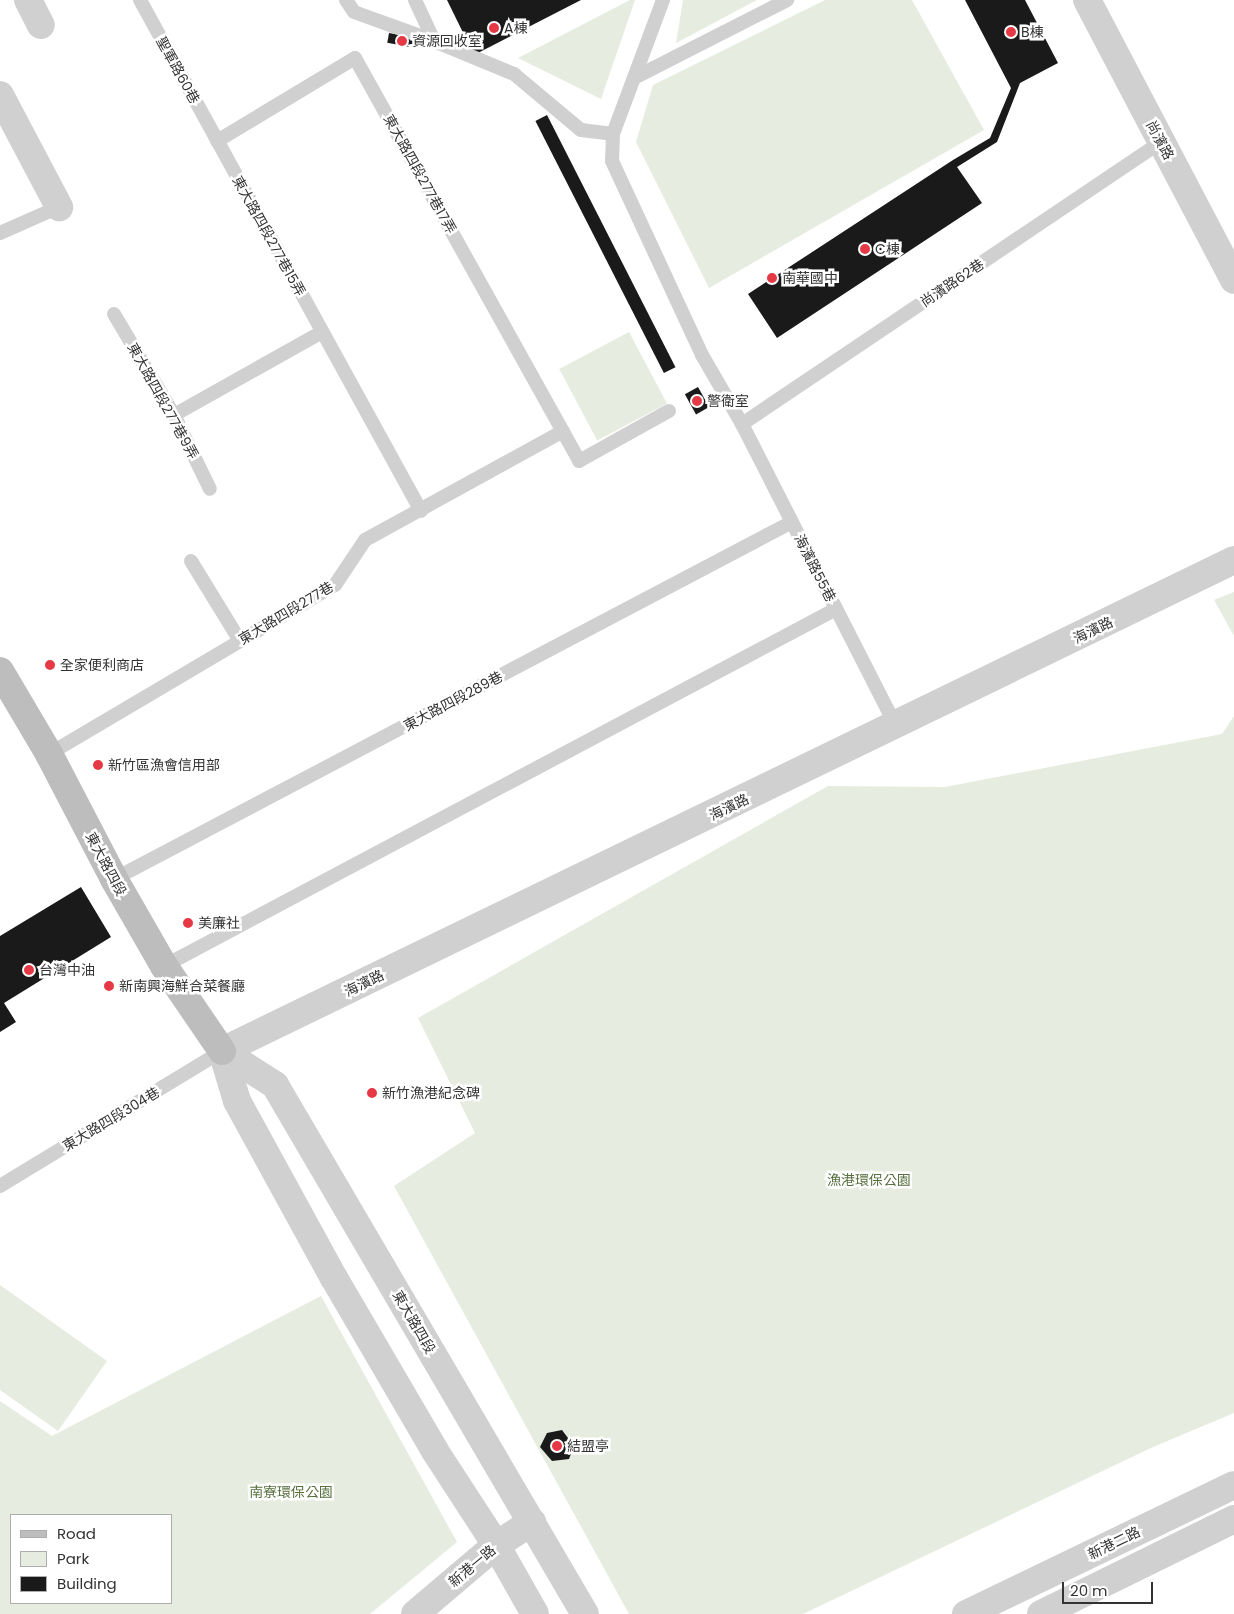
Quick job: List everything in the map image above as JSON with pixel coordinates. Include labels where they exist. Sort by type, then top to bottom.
[{"type":"main road","name":"東大路四段","points":[[0,671],[49,754],[114,879],[164,966],[222,1051]]},
{"type":"street","points":[[28,0],[41,25]]},
{"type":"street","name":"尚濱路","points":[[1087,0],[1161,142],[1227,251],[1234,280]]},
{"type":"street","points":[[0,95],[59,207]]},
{"type":"street","name":"海濱路","points":[[222,1051],[896,726],[1234,560]]},
{"type":"street","name":"東大路四段","points":[[222,1051],[274,1084],[585,1614]]},
{"type":"street","name":"東大路四段","points":[[222,1051],[237,1101],[334,1278],[435,1451],[496,1545],[535,1614]]},
{"type":"street","name":"新港二路","points":[[966,1614],[1232,1490]]},
{"type":"street","points":[[1041,1614],[1234,1518]]},
{"type":"street","name":"新港一路","points":[[415,1614],[496,1545],[532,1522]]},
{"type":"lane","name":"聖軍路60巷","points":[[140,0],[217,141]]},
{"type":"lane","points":[[346,0],[354,12],[434,41],[514,74],[581,130],[613,134]]},
{"type":"lane","points":[[415,0],[434,41]]},
{"type":"lane","name":"海濱路55巷","points":[[663,0],[613,134],[612,161],[702,355],[742,424],[896,726]]},
{"type":"lane","points":[[634,78],[788,0]]},
{"type":"lane","name":"東大路四段277巷17弄","points":[[217,141],[355,58],[563,431]]},
{"type":"lane","name":"東大路四段277巷15弄","points":[[217,141],[421,511]]},
{"type":"lane","name":"尚濱路62巷","points":[[742,424],[1161,142]]},
{"type":"lane","points":[[0,233],[59,207]]},
{"type":"lane","name":"東大路四段277巷9弄","points":[[114,314],[174,416],[210,489]]},
{"type":"lane","points":[[174,416],[322,332]]},
{"type":"lane","points":[[563,431],[579,461],[669,411]]},
{"type":"lane","name":"東大路四段277巷","points":[[49,754],[336,584],[365,540],[421,511],[563,431]]},
{"type":"lane","name":"東大路四段289巷","points":[[114,879],[792,522]]},
{"type":"lane","points":[[192,561],[240,641]]},
{"type":"lane","points":[[164,966],[836,610]]},
{"type":"lane","name":"東大路四段304巷","points":[[0,1186],[222,1051]]},
{"type":"green space","points":[[630,0],[635,0],[601,99],[518,58]]},
{"type":"green space","points":[[683,0],[757,0],[676,43]]},
{"type":"green space","points":[[825,0],[912,0],[984,130],[709,288],[636,142],[653,85]]},
{"type":"green space","points":[[629,332],[667,404],[597,441],[559,369]]},
{"type":"green space","points":[[1234,592],[1234,636],[1214,600]]},
{"type":"green space","name":"漁港環保公園","points":[[1234,716],[1234,1413],[1153,1447],[803,1614],[629,1614],[394,1186],[475,1133],[418,1018],[828,786],[945,787],[1222,734]]},
{"type":"green space","points":[[0,1285],[107,1361],[58,1431],[0,1390]]},
{"type":"green space","name":"南寮環保公園","points":[[321,1296],[457,1542],[370,1614],[0,1614],[0,1401],[52,1436]]},
{"type":"building","name":"A棟","points":[[447,0],[581,0],[474,55]]},
{"type":"building","name":"C棟","points":[[965,0],[1025,0],[1058,63],[1020,83],[997,142],[957,167],[982,203],[777,338],[748,294],[953,160],[990,138],[1011,88]]},
{"type":"building","name":"資源回收室","points":[[389,33],[418,38],[416,48],[387,43]]},
{"type":"building","points":[[547,115],[675,367],[664,373],[535,121]]},
{"type":"building","name":"警衛室","points":[[698,387],[709,407],[696,414],[685,394]]},
{"type":"building","name":"台灣中油","points":[[81,887],[111,937],[4,1003],[16,1022],[0,1032],[0,936]]},
{"type":"building","name":"結盟亭","points":[[562,1430],[574,1446],[569,1459],[552,1461],[540,1447],[547,1433]]},
{"type":"place","name":"A棟","points":[[494,28]]},
{"type":"place","name":"B棟","points":[[1011,32]]},
{"type":"place","name":"資源回收室","points":[[402,41]]},
{"type":"place","name":"C棟","points":[[865,249]]},
{"type":"place","name":"南華國中","points":[[772,278]]},
{"type":"place","name":"警衛室","points":[[697,401]]},
{"type":"place","name":"全家便利商店","points":[[50,665]]},
{"type":"place","name":"新竹區漁會信用部","points":[[98,765]]},
{"type":"place","name":"美廉社","points":[[188,923]]},
{"type":"place","name":"台灣中油","points":[[29,970]]},
{"type":"place","name":"新南興海鮮合菜餐廳","points":[[109,986]]},
{"type":"place","name":"新竹漁港紀念碑","points":[[372,1093]]},
{"type":"place","name":"結盟亭","points":[[557,1446]]}]
